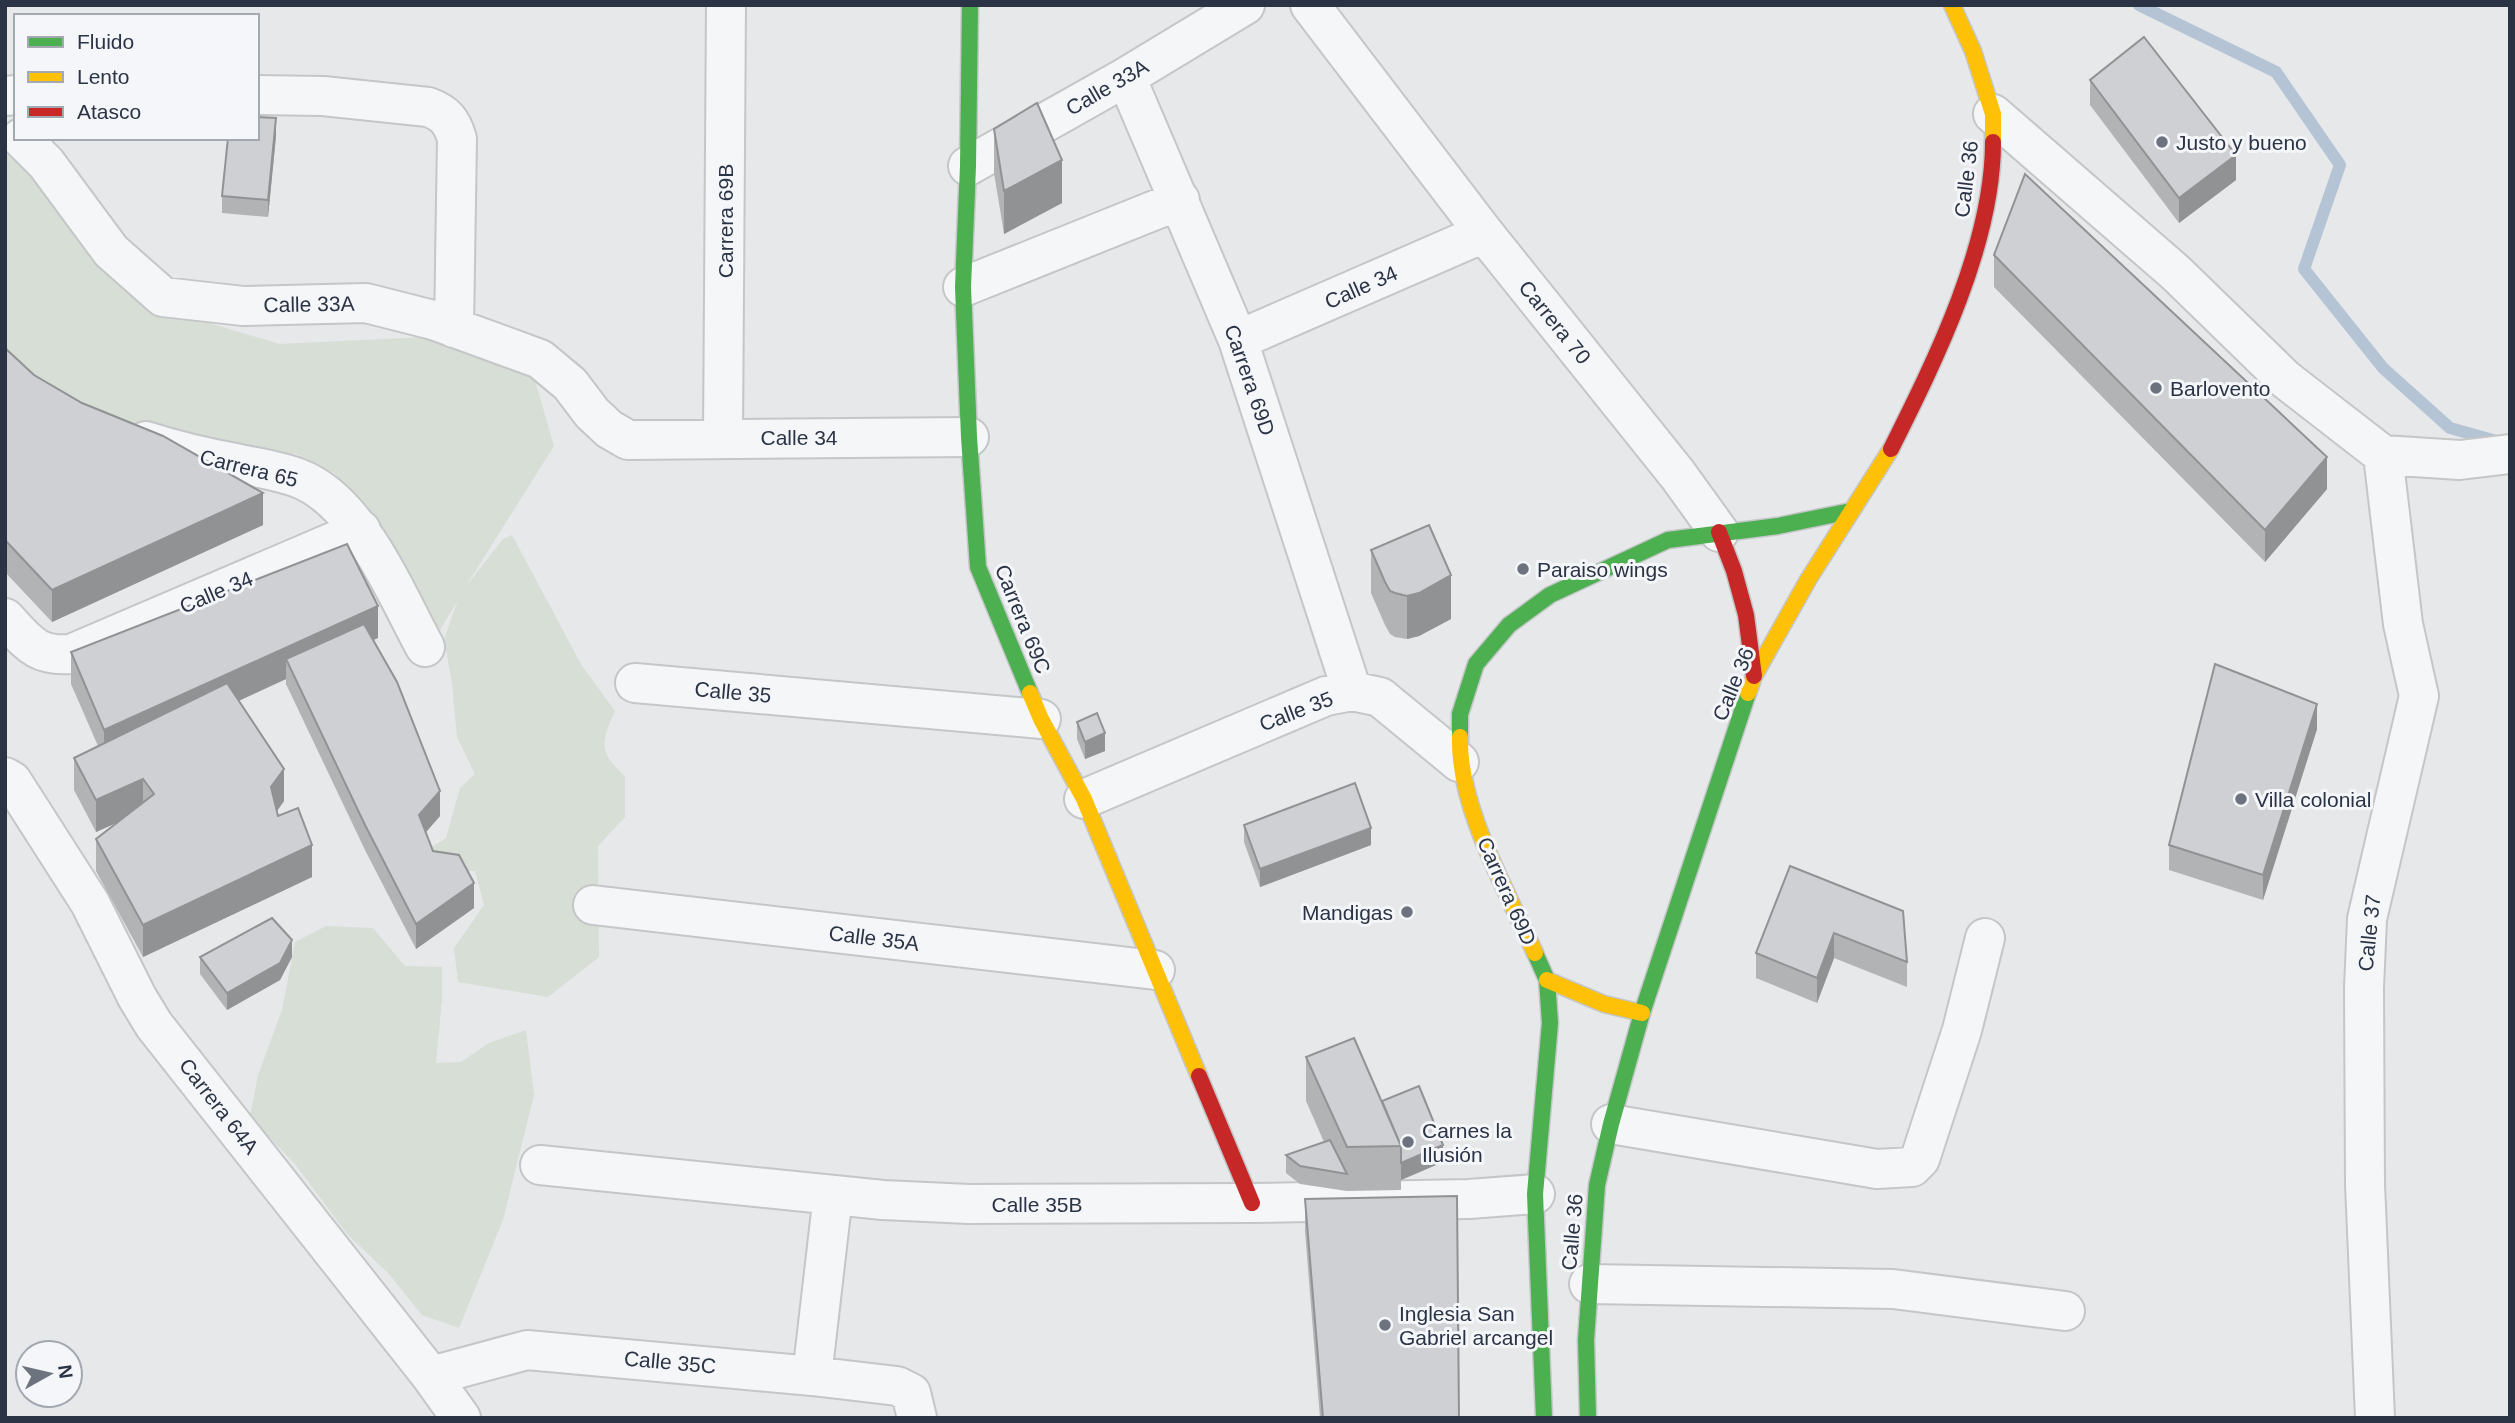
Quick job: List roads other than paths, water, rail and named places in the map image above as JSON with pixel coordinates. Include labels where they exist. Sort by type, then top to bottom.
[{"type":"main road","name":"Carrera 69C","points":[[970,5],[963,287],[978,567],[1041,719],[1084,799],[1252,1203]]},
{"type":"main road","name":"Calle 36","points":[[1588,1418],[1586,1340],[1597,1185],[1642,1013],[1754,677],[1808,580],[1887,457],[1936,358],[1980,236],[1993,167],[1993,114],[1973,51],[1952,5]]},
{"type":"main road","points":[[1459,762],[1460,714],[1476,664],[1509,625],[1550,595],[1668,540],[1814,520],[1851,510]]},
{"type":"main road","points":[[1719,532],[1734,571],[1746,615],[1754,677]]},
{"type":"main road","name":"Carrera 69D","points":[[1459,762],[1477,825],[1547,980]]},
{"type":"main road","name":"Calle 36","points":[[1544,1418],[1535,1194],[1550,1023],[1547,980]]},
{"type":"main road","points":[[1547,980],[1604,1004],[1642,1013]]},
{"type":"street","name":"Carrera 69B","points":[[723,438],[726,5]]},
{"type":"street","name":"Calle 33A","points":[[968,166],[1126,77],[1245,5]]},
{"type":"street","name":"Carrera 70","points":[[1310,5],[1484,233],[1678,475],[1719,532]]},
{"type":"street","name":"Carrera 69D","points":[[1126,77],[1238,340],[1352,691]]},
{"type":"street","points":[[259,95],[323,96],[428,107],[440,111],[449,119],[457,139],[454,328]]},
{"type":"street","points":[[1993,114],[2176,273],[2285,379],[2383,456],[2460,460],[2505,455]]},
{"type":"street","name":"Calle 33A","points":[[24,140],[46,163],[111,251],[163,297],[243,306],[366,303],[433,320],[540,359],[570,384],[592,413],[609,429],[628,440]]},
{"type":"street","points":[[963,287],[1180,200]]},
{"type":"street","name":"Calle 34","points":[[1238,340],[1484,233]]},
{"type":"street","name":"Carrera 65","points":[[109,429],[180,452],[299,478],[323,492],[343,509],[361,530],[425,647]]},
{"type":"street","name":"Calle 34","points":[[628,440],[969,437]]},
{"type":"street","name":"Calle 37","points":[[2375,1418],[2365,1184],[2364,988],[2367,919],[2419,696],[2403,624],[2383,456]]},
{"type":"street","points":[[1668,540],[1679,498],[1678,475]]},
{"type":"street","name":"Calle 34","points":[[5,618],[34,648],[52,655],[72,654],[361,530]]},
{"type":"street","name":"Calle 35","points":[[635,684],[1041,719]]},
{"type":"street","name":"Calle 35","points":[[1084,799],[1326,696],[1352,691],[1380,697],[1459,762]]},
{"type":"street","name":"Carrera 64A","points":[[5,777],[12,781],[90,903],[154,1025],[431,1376],[461,1418]]},
{"type":"street","name":"Calle 35A","points":[[593,905],[1156,970]]},
{"type":"street","points":[[1611,1124],[1877,1169],[1912,1167],[1920,1159],[1962,1030],[1985,938]]},
{"type":"street","name":"Calle 35B","points":[[540,1165],[833,1195],[969,1204],[1252,1203],[1469,1199],[1535,1194]]},
{"type":"street","points":[[813,1376],[833,1195]]},
{"type":"street","points":[[1589,1284],[1893,1289],[2065,1311]]},
{"type":"street","name":"Calle 35C","points":[[431,1376],[527,1350],[813,1376],[897,1387],[914,1405]]},
{"type":"waterway","points":[[2139,5],[2276,72],[2340,165],[2304,269],[2383,368],[2450,428],[2500,442]]},
{"type":"place","name":"Justo y bueno","points":[[2162,142]]},
{"type":"place","name":"Barlovento","points":[[2156,388]]},
{"type":"place","name":"Paraiso wings","points":[[1523,569]]},
{"type":"place","name":"Villa colonial","points":[[2241,799]]},
{"type":"place","name":"Mandigas","points":[[1407,912]]},
{"type":"place","name":"Carnes la Ilusión","points":[[1408,1142]]},
{"type":"place","name":"Inglesia San Gabriel arcangel","points":[[1385,1325]]}]
